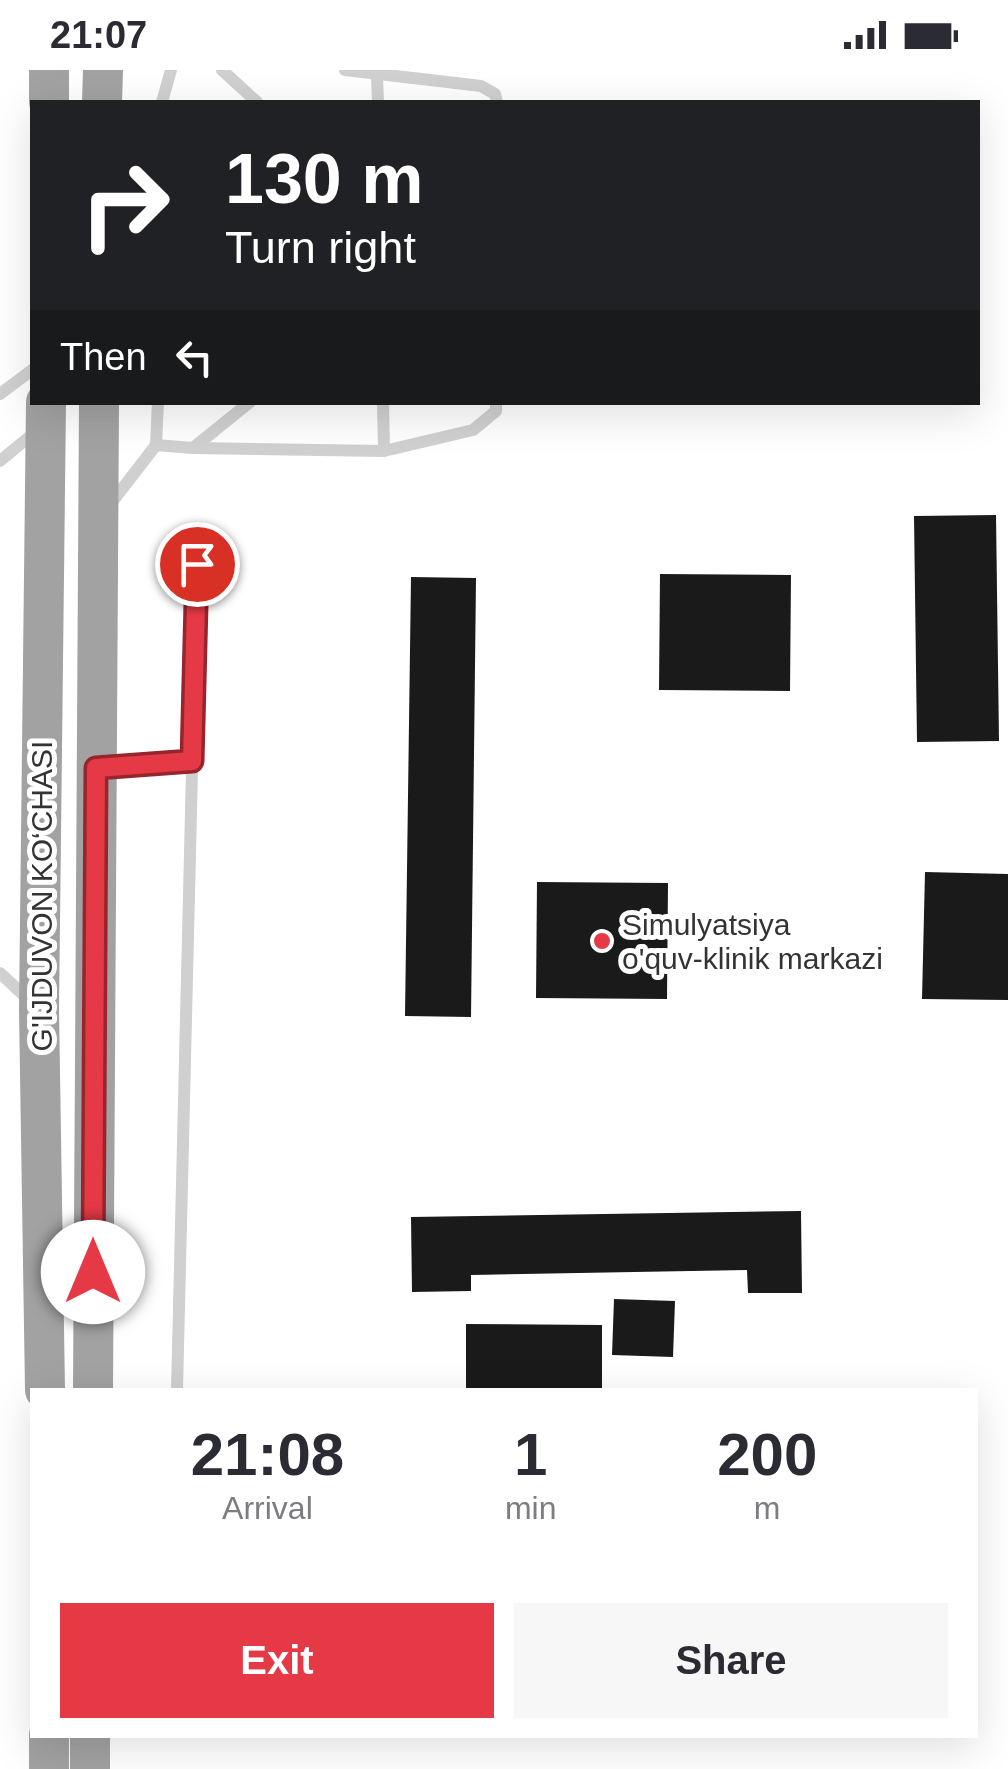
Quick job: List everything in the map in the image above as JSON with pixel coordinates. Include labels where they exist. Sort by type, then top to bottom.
[{"type":"highway","points":[[49,70],[49,100]]},
{"type":"highway","points":[[102,70],[102,100]]},
{"type":"highway","name":"G'IJDUVON KO‘CHASI","points":[[93,1388],[99,405]]},
{"type":"highway","name":"G'IJDUVON KO‘CHASI","points":[[45,1388],[39,1009],[46,414]]},
{"type":"highway","points":[[48,1738],[49,1769]]},
{"type":"highway","points":[[90,1738],[90,1769]]},
{"type":"lane","points":[[163,100],[172,70]]},
{"type":"lane","points":[[222,70],[255,100]]},
{"type":"lane","points":[[344,70],[481,86],[495,94],[497,100]]},
{"type":"lane","points":[[378,76],[378,100]]},
{"type":"lane","points":[[0,394],[30,372]]},
{"type":"lane","points":[[98,520],[156,446],[158,405]]},
{"type":"lane","points":[[193,448],[246,405]]},
{"type":"lane","points":[[384,405],[384,452]]},
{"type":"lane","points":[[156,446],[384,452],[473,430],[496,411],[496,405]]},
{"type":"lane","points":[[0,461],[46,414]]},
{"type":"lane","points":[[177,1388],[197,564]]},
{"type":"lane","points":[[96,768],[192,761]]},
{"type":"lane","points":[[0,973],[39,1009]]},
{"type":"building","points":[[996,515],[999,741],[917,742],[914,516]]},
{"type":"building","points":[[660,574],[791,575],[790,691],[659,690]]},
{"type":"building","points":[[411,577],[476,578],[471,1017],[405,1016]]},
{"type":"building","points":[[925,872],[1008,874],[1008,1000],[922,999]]},
{"type":"building","name":"Simulyatsiya o'quv-klinik markazi","points":[[537,882],[668,883],[667,999],[536,998]]},
{"type":"building","points":[[801,1211],[802,1293],[748,1293],[747,1270],[471,1275],[471,1291],[412,1292],[411,1217]]},
{"type":"building","points":[[614,1299],[675,1301],[673,1357],[612,1355]]},
{"type":"building","points":[[466,1324],[602,1325],[602,1388],[466,1388]]},
{"type":"place","name":"Simulyatsiya o'quv-klinik markazi","points":[[602,941]]},
{"type":"route","points":[[93,1272],[96,768],[192,761],[197,564]]}]
